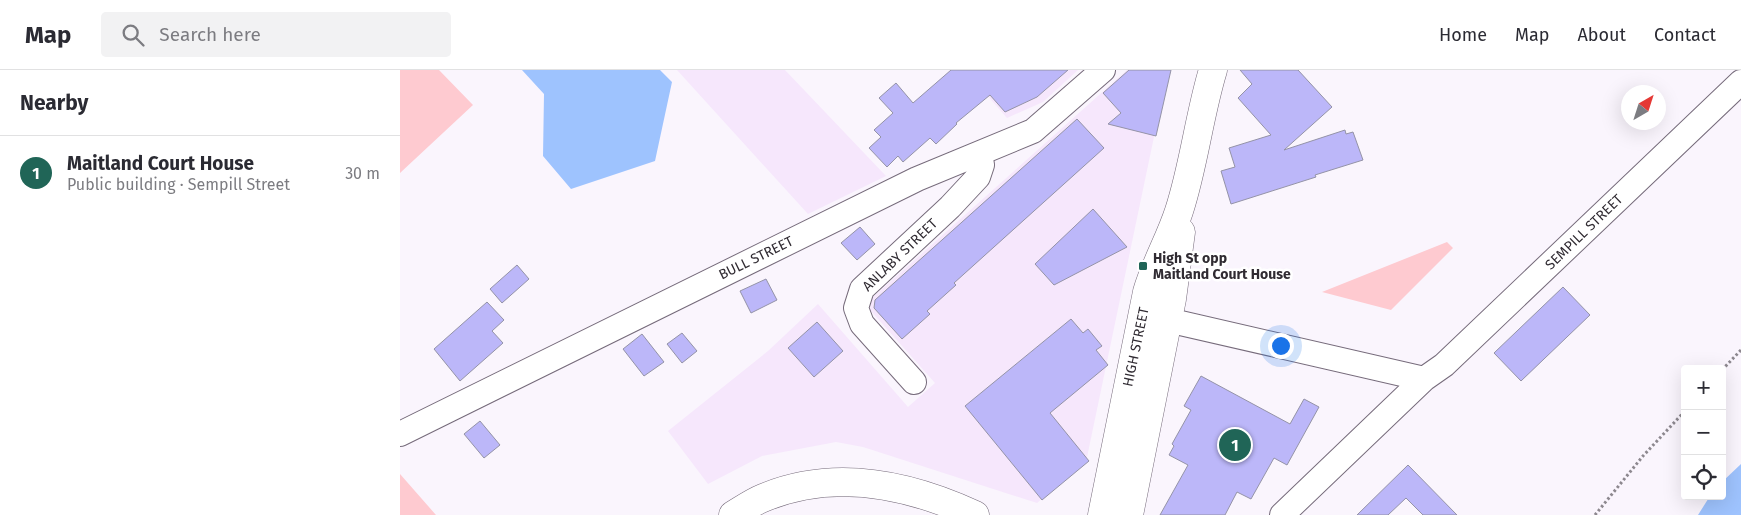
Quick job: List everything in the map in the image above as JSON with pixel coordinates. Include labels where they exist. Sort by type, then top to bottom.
[{"type":"main road","name":"HIGH STREET","points":[[1203,70],[1204,99]]},
{"type":"main road","name":"HIGH STREET","points":[[1102,515],[1111,466],[1156,318],[1172,299],[1187,184],[1204,99],[1213,70]]},
{"type":"main road","name":"HIGH STREET","points":[[1129,515],[1156,318]]},
{"type":"main road","points":[[1093,515],[1111,466]]},
{"type":"main road","points":[[734,515],[762,498],[786,490],[805,485],[838,482],[895,486],[975,515]]},
{"type":"main road","points":[[786,490],[847,490],[874,494],[906,503],[936,515]]},
{"type":"main road","points":[[914,492],[964,501],[996,515]]},
{"type":"street","name":"BULL STREET","points":[[400,434],[917,178],[1033,131],[1103,70]]},
{"type":"street","name":"SEMPILL STREET","points":[[1282,515],[1424,379],[1444,365],[1741,82]]},
{"type":"street","name":"ANLABY STREET","points":[[914,382],[862,324],[856,308],[862,289],[950,207],[978,177],[982,165],[980,153]]},
{"type":"street","points":[[1156,318],[1424,379]]},
{"type":"path","points":[[1726,366],[1741,350]]},
{"type":"path","points":[[1595,515],[1643,456],[1681,414]]},
{"type":"shaded area","points":[[400,70],[439,70],[473,105],[400,173]]},
{"type":"shaded area","points":[[677,70],[785,70],[886,176],[808,214]]},
{"type":"shaded area","points":[[965,70],[1078,70],[1043,102],[1007,118]]},
{"type":"shaded area","points":[[1127,70],[1168,70],[1086,462],[1037,503],[863,447],[836,442],[762,456],[708,484],[668,431],[768,351],[818,304],[908,407],[935,383],[870,310],[871,299]]},
{"type":"shaded area","points":[[1447,242],[1453,248],[1391,310],[1322,292]]},
{"type":"shaded area","points":[[400,474],[436,515],[400,515]]},
{"type":"water","points":[[522,70],[660,70],[672,82],[655,161],[571,189],[543,156],[544,94]]},
{"type":"water","points":[[1741,464],[1741,515],[1698,515],[1707,500],[1726,500],[1726,478]]},
{"type":"building","points":[[951,70],[1068,70],[1037,97],[1005,112],[990,95],[956,123],[936,144],[930,138],[903,162],[898,156],[887,167],[869,148],[881,137],[874,130],[893,113],[879,98],[896,83],[913,103]]},
{"type":"building","points":[[1129,70],[1171,70],[1156,136],[1108,124],[1121,113],[1103,93]]},
{"type":"building","points":[[1240,70],[1298,70],[1332,107],[1284,150],[1345,130],[1346,134],[1353,132],[1363,160],[1231,204],[1221,171],[1235,167],[1229,148],[1271,135],[1238,98],[1252,84]]},
{"type":"building","points":[[1077,119],[1104,148],[954,283],[956,285],[927,311],[930,314],[902,339],[874,308],[875,300]]},
{"type":"building","points":[[1093,209],[1127,247],[1054,285],[1035,264]]},
{"type":"building","points":[[860,227],[875,244],[857,260],[841,243]]},
{"type":"building","points":[[517,265],[529,279],[502,303],[490,289]]},
{"type":"building","points":[[766,279],[777,300],[751,313],[740,291]]},
{"type":"building","points":[[1563,287],[1590,315],[1521,381],[1494,353]]},
{"type":"building","points":[[487,302],[504,320],[492,331],[503,343],[460,381],[434,349]]},
{"type":"building","points":[[1071,319],[1083,333],[1088,329],[1102,346],[1096,350],[1108,365],[1050,413],[1089,461],[1042,500],[965,406]]},
{"type":"building","points":[[817,322],[843,351],[814,377],[788,348]]},
{"type":"building","points":[[682,333],[697,351],[682,363],[667,344]]},
{"type":"building","points":[[642,334],[664,362],[644,376],[623,349]]},
{"type":"building","points":[[1201,376],[1290,424],[1304,399],[1319,407],[1287,465],[1274,458],[1251,499],[1237,492],[1225,515],[1160,515],[1188,465],[1169,455],[1174,446],[1172,444],[1191,410],[1184,406]]},
{"type":"building","points":[[480,421],[500,445],[484,458],[464,434]]},
{"type":"building","points":[[1408,465],[1457,515],[1423,515],[1406,498],[1388,515],[1357,515]]},
{"type":"place","name":"High St opp Maitland Court House","points":[[1143,266]]},
{"type":"place","name":"Maitland Court House","points":[[1235,445]]}]
